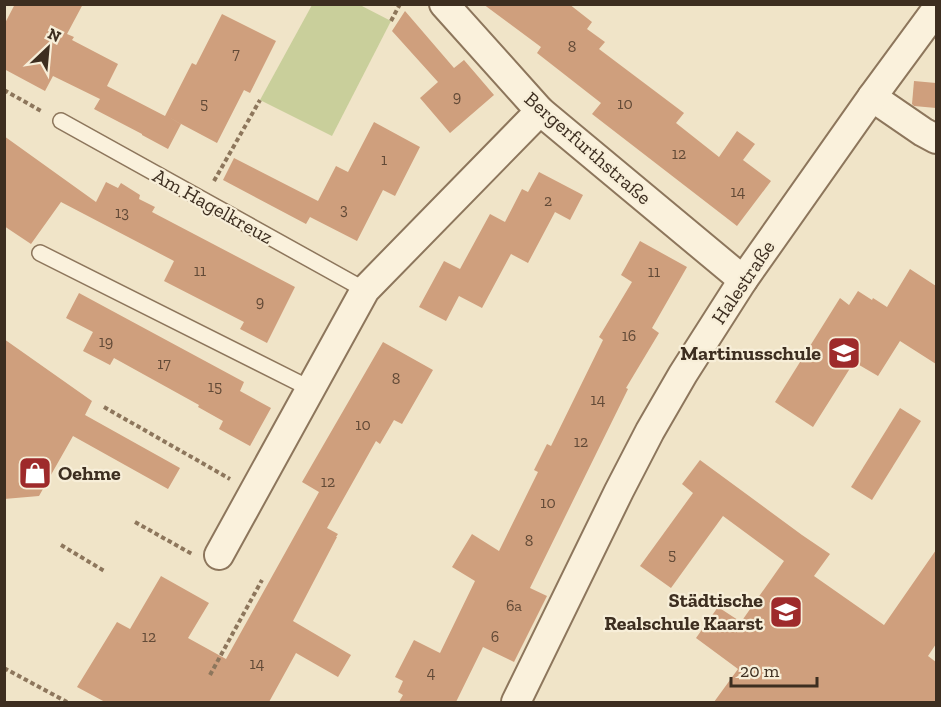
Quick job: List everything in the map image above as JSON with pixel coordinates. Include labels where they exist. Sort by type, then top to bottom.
[{"type":"street","name":"Bergerfurthstraße","points":[[444,4],[540,111],[743,279]]},
{"type":"street","name":"Halestraße","points":[[516,702],[650,430],[683,374],[743,279],[936,10]]},
{"type":"street","points":[[872,97],[936,139]]},
{"type":"street","points":[[219,555],[366,290],[540,111]]},
{"type":"lane","name":"Am Hagelkreuz","points":[[61,122],[366,290]]},
{"type":"lane","points":[[40,253],[311,389]]},
{"type":"path","points":[[391,21],[400,4]]},
{"type":"path","points":[[4,90],[61,122]]},
{"type":"path","points":[[203,200],[260,100]]},
{"type":"path","points":[[104,407],[254,492]]},
{"type":"path","points":[[135,522],[199,558],[219,555]]},
{"type":"path","points":[[61,545],[106,572]]},
{"type":"path","points":[[210,675],[262,580]]},
{"type":"path","points":[[4,668],[68,702]]},
{"type":"green space","points":[[312,5],[360,5],[391,21],[332,136],[260,100]]},
{"type":"building","points":[[15,4],[83,4],[67,34],[74,37],[72,40],[118,64],[107,86],[165,116],[192,63],[196,65],[222,14],[276,41],[250,93],[244,90],[217,143],[168,117],[181,124],[168,149],[94,109],[100,99],[53,76],[45,91],[4,69],[4,25]]},
{"type":"building","points":[[483,4],[569,4],[592,22],[587,29],[605,42],[599,49],[684,113],[676,123],[719,157],[737,131],[755,144],[743,160],[771,181],[737,226],[592,114],[601,103],[537,53],[541,47]]},
{"type":"building","points":[[405,11],[454,68],[464,60],[494,95],[450,133],[420,98],[438,82],[392,31]]},
{"type":"building","points":[[914,81],[936,83],[936,108],[912,104]]},
{"type":"building","points":[[374,122],[420,147],[395,196],[383,190],[357,241],[310,217],[306,224],[223,180],[234,158],[318,201],[336,166],[348,172]]},
{"type":"building","points":[[4,136],[96,202],[106,182],[118,188],[121,183],[140,195],[139,199],[155,207],[152,212],[295,287],[267,343],[240,329],[244,322],[164,281],[174,261],[61,202],[31,244],[4,226]]},
{"type":"building","points":[[539,172],[583,195],[570,220],[555,212],[528,263],[511,254],[482,308],[459,296],[446,321],[419,307],[444,261],[460,269],[490,214],[505,222],[522,189],[528,192]]},
{"type":"building","points":[[640,241],[687,267],[652,328],[659,333],[626,388],[628,389],[530,588],[547,596],[514,662],[483,647],[456,702],[399,702],[403,695],[398,692],[403,681],[395,677],[414,640],[440,653],[475,581],[452,567],[472,534],[499,551],[538,472],[534,470],[547,444],[551,446],[603,340],[599,337],[632,282],[621,275]]},
{"type":"building","points":[[910,269],[936,286],[936,364],[900,341],[878,376],[854,362],[813,427],[775,402],[840,298],[849,305],[858,291],[887,307]]},
{"type":"building","points":[[79,293],[244,382],[240,391],[271,408],[250,446],[219,429],[223,421],[198,407],[199,405],[114,358],[110,365],[83,351],[93,332],[66,318]]},
{"type":"building","points":[[4,339],[92,401],[85,415],[180,468],[168,489],[73,436],[39,496],[4,499]]},
{"type":"building","points":[[383,342],[433,370],[402,424],[394,420],[380,444],[376,441],[327,528],[338,534],[337,537],[293,621],[351,655],[338,677],[296,653],[269,702],[105,702],[77,687],[117,622],[130,629],[161,576],[209,603],[188,638],[226,659],[319,492],[302,482]]},
{"type":"building","points":[[900,408],[921,421],[872,500],[851,487]]},
{"type":"building","name":"Städtische Realschule Kaarst","points":[[700,460],[830,554],[814,576],[884,625],[936,550],[936,644],[928,656],[936,662],[936,702],[714,702],[738,669],[696,638],[718,607],[741,622],[784,561],[723,516],[671,588],[640,566],[693,493],[682,484]]},
{"type":"place","name":"Martinusschule","points":[[844,353]]},
{"type":"place","name":"Oehme","points":[[35,473]]},
{"type":"place","name":"Städtische Realschule Kaarst","points":[[786,612]]}]
